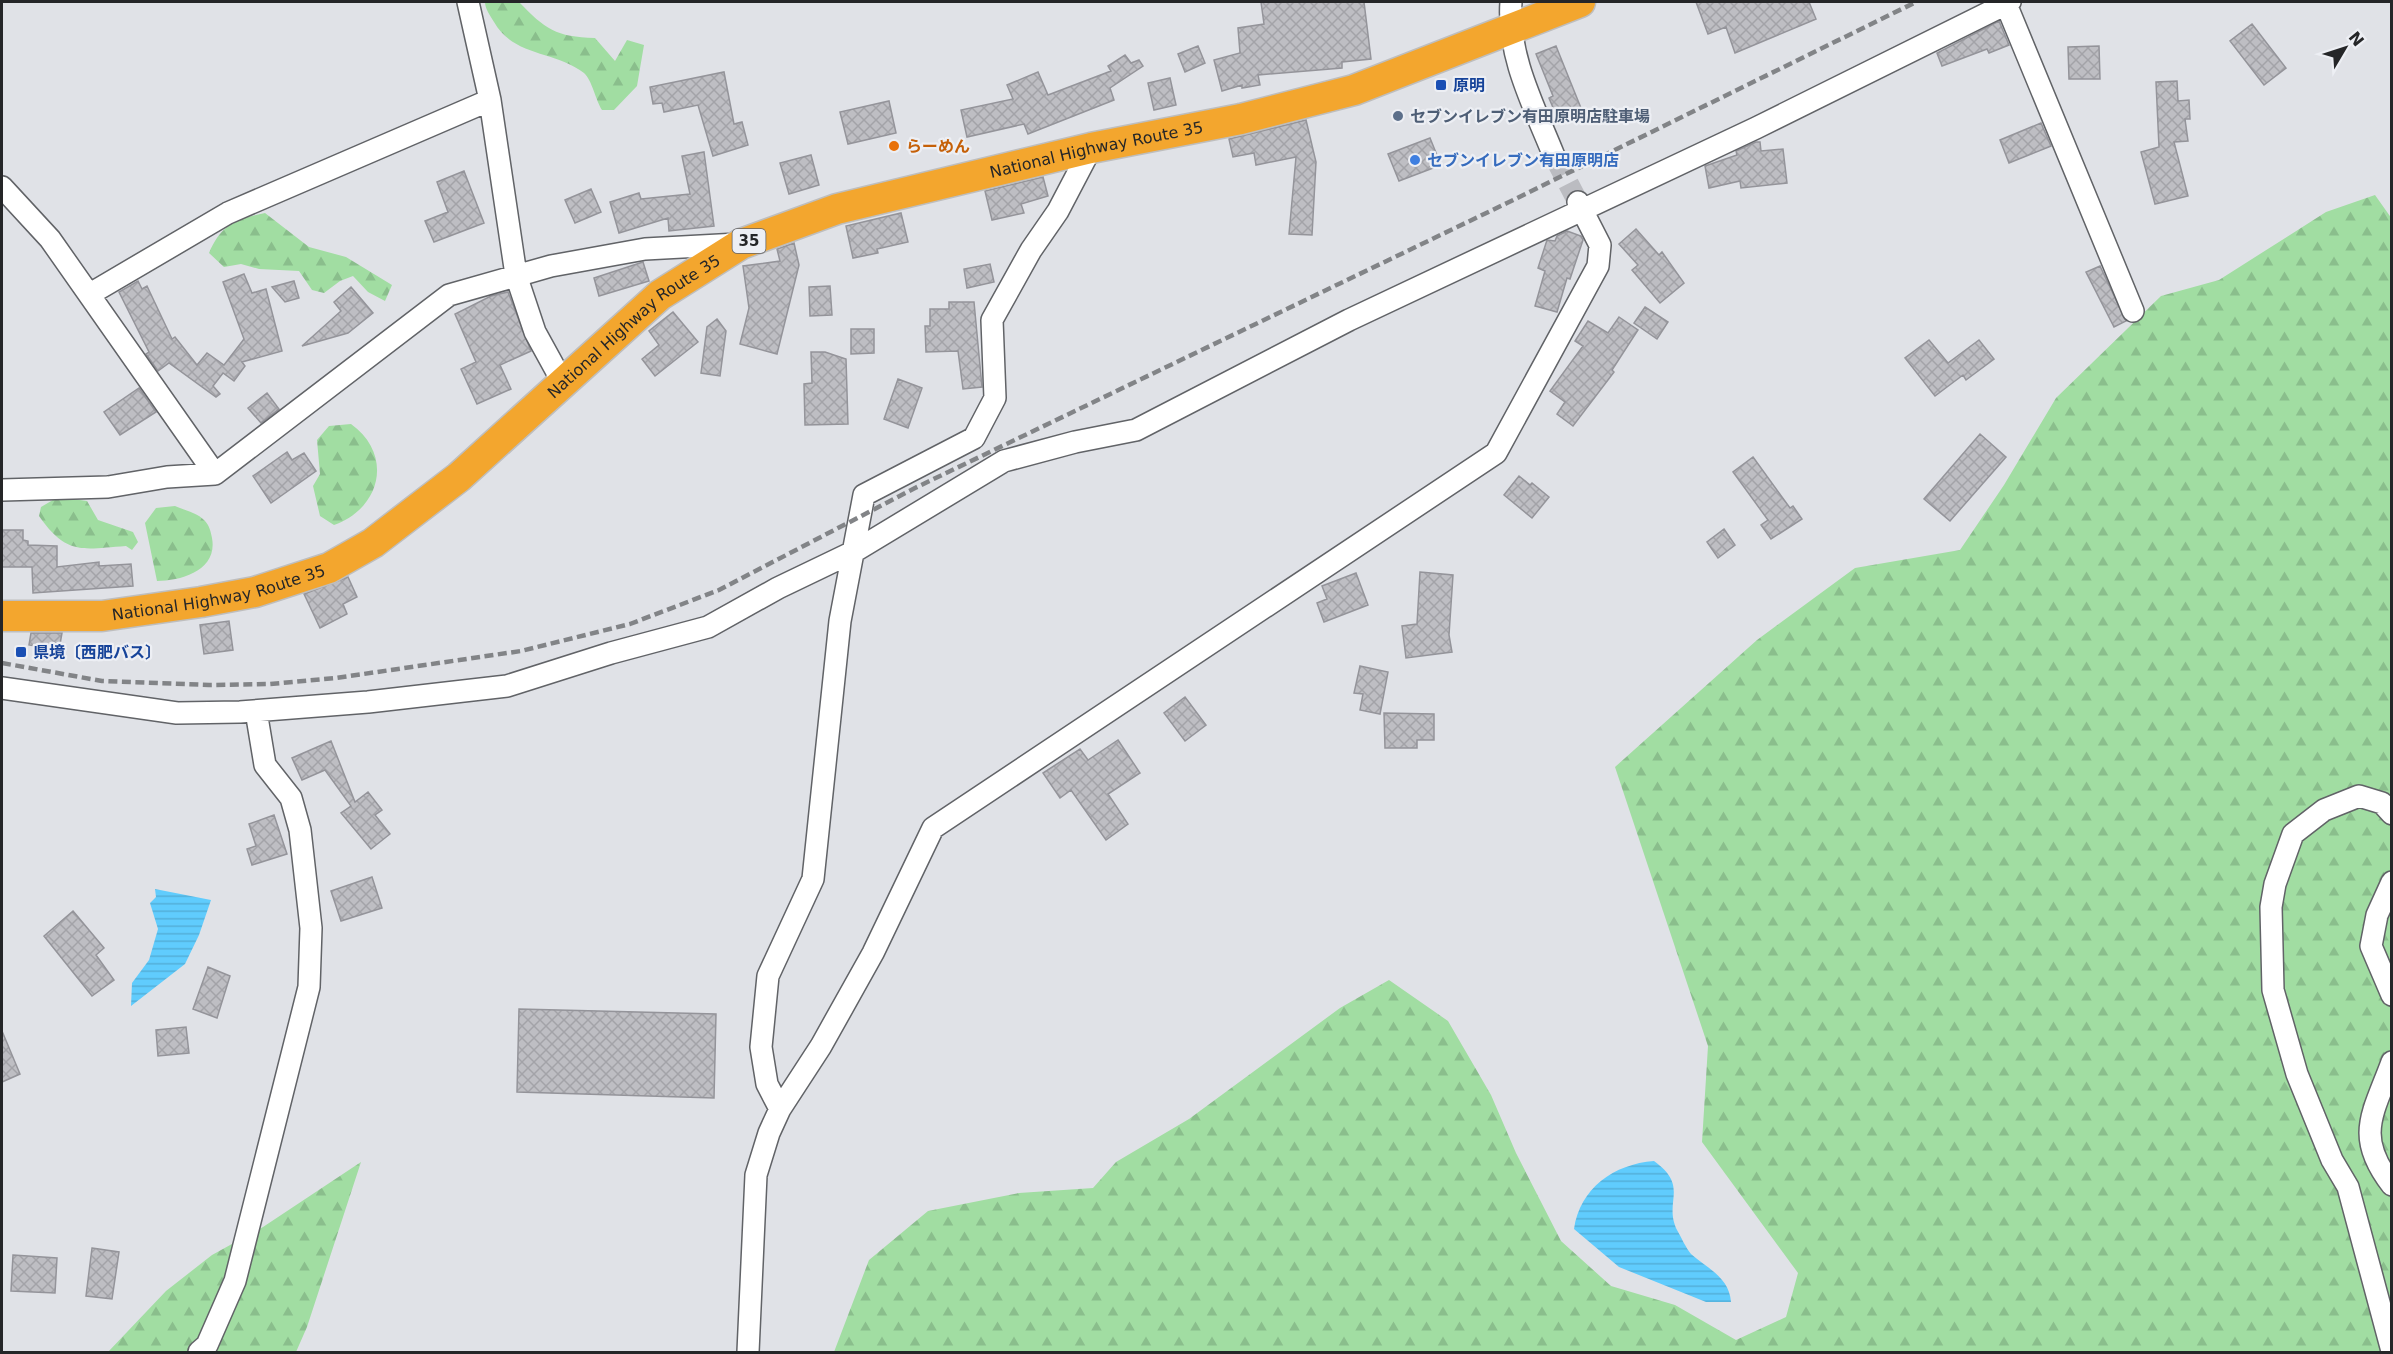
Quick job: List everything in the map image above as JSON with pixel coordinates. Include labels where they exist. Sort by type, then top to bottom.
[{"type":"highway","name":"National Highway Route 35","points":[[2,616],[102,616],[190,604],[255,592],[328,568],[373,543],[459,477],[660,295],[741,244],[837,209],[1091,148],[1241,119],[1354,90],[1510,15],[1580,2]]},
{"type":"street","points":[[468,2],[490,100],[516,275],[535,332],[564,383]]},
{"type":"street","points":[[2,688],[177,713],[256,711],[368,702],[507,686],[611,653],[708,627],[778,588],[855,551],[1004,462],[1075,442],[1136,430],[1348,320],[2008,3],[2133,311]]},
{"type":"street","points":[[1510,15],[1520,73],[1554,156]]},
{"type":"street","points":[[90,294],[228,213],[490,100]]},
{"type":"street","points":[[780,1109],[767,1084],[761,1047],[768,976],[813,879],[840,621],[864,495],[974,438],[995,398],[992,320],[1031,250],[1058,211],[1091,148]]},
{"type":"street","points":[[2,187],[50,239],[215,474]]},
{"type":"street","points":[[748,1353],[756,1175],[780,1109],[821,1046],[873,954],[933,828],[1496,453],[1598,266],[1600,245],[1580,207]]},
{"type":"street","points":[[2,490],[108,487],[167,477],[215,474],[449,295],[516,275],[645,249],[741,244]]},
{"type":"street","points":[[199,1353],[207,1345],[235,1281],[309,987],[311,928],[300,830],[291,798],[265,765],[256,711]]},
{"type":"street","points":[[2391,814],[2382,803],[2359,796],[2324,810],[2293,834],[2275,884],[2271,908],[2272,990],[2297,1074],[2332,1160],[2349,1187],[2391,1351]]},
{"type":"street","points":[[2391,882],[2377,915],[2371,946],[2391,995]]},
{"type":"street","points":[[2391,1062],[2371,1118],[2368,1143],[2378,1168],[2391,1185]]},
{"type":"green space","points":[[485,2],[519,2],[536,19],[552,30],[570,36],[595,38],[615,61],[627,40],[644,45],[637,86],[614,110],[602,110],[584,73],[560,60],[512,42],[494,22]]},
{"type":"green space","points":[[2375,195],[2392,219],[2391,1352],[834,1352],[869,1260],[928,1211],[1019,1193],[1093,1188],[1116,1162],[1189,1119],[1340,1008],[1389,980],[1448,1021],[1491,1095],[1516,1153],[1561,1241],[1611,1286],[1675,1305],[1736,1340],[1786,1317],[1798,1273],[1702,1142],[1708,1046],[1615,767],[1757,640],[1855,568],[1960,550],[2004,485],[2056,398],[2161,296],[2219,280],[2326,212]]},
{"type":"green space","points":[[265,213],[309,247],[346,257],[392,285],[385,301],[368,292],[353,276],[340,281],[324,293],[312,290],[299,271],[259,269],[241,264],[224,267],[209,253],[219,236],[230,225]]},
{"type":"green space","points":[[351,424],[364,436],[373,450],[377,465],[376,479],[372,493],[363,506],[350,517],[334,525],[320,516],[313,486],[320,474],[317,440],[329,426]]},
{"type":"green space","points":[[58,497],[87,501],[98,520],[133,532],[138,542],[132,550],[126,546],[87,548],[67,544],[49,529],[39,516],[41,507]]},
{"type":"green space","points":[[175,506],[205,521],[211,533],[212,549],[204,566],[196,572],[177,579],[157,581],[145,523],[156,508]]},
{"type":"green space","points":[[361,1162],[307,1327],[296,1352],[108,1352],[166,1291],[212,1255],[263,1227]]},
{"type":"water","points":[[155,889],[211,900],[199,935],[185,964],[131,1006],[132,983],[149,960],[158,929],[150,903],[156,897]]},
{"type":"water","points":[[1654,1161],[1665,1170],[1671,1179],[1674,1194],[1673,1220],[1677,1230],[1691,1254],[1722,1280],[1731,1302],[1706,1302],[1619,1267],[1574,1229],[1583,1202],[1601,1181],[1625,1167]]},
{"type":"building","points":[[1261,2],[1364,2],[1371,59],[1342,62],[1342,68],[1258,75],[1260,85],[1242,88],[1242,85],[1222,91],[1214,60],[1240,53],[1238,28],[1264,24]]},
{"type":"building","points":[[1696,2],[1809,2],[1816,19],[1735,53],[1726,27],[1708,34]]},
{"type":"building","points":[[1999,21],[2009,45],[1989,53],[1987,49],[1942,66],[1937,53]]},
{"type":"building","points":[[2252,24],[2286,68],[2264,85],[2230,41]]},
{"type":"building","points":[[1198,46],[1205,63],[1185,72],[1178,54]]},
{"type":"building","points":[[1556,46],[1581,108],[1557,117],[1549,98],[1553,96],[1536,54]]},
{"type":"building","points":[[2099,46],[2100,79],[2069,79],[2068,47]]},
{"type":"building","points":[[1125,55],[1131,63],[1139,60],[1143,66],[1110,88],[1114,100],[1028,134],[1024,124],[967,137],[961,110],[1013,99],[1007,85],[1038,72],[1048,95],[1111,71],[1108,66]]},
{"type":"building","points":[[724,72],[734,124],[742,122],[748,145],[713,156],[698,105],[664,112],[662,103],[653,104],[650,87]]},
{"type":"building","points":[[1170,78],[1176,105],[1154,110],[1148,83]]},
{"type":"building","points":[[2177,81],[2178,101],[2189,100],[2190,119],[2185,119],[2188,141],[2174,142],[2188,196],[2155,204],[2141,152],[2159,147],[2156,82]]},
{"type":"building","points":[[889,101],[896,133],[848,144],[840,112]]},
{"type":"building","points":[[1306,120],[1316,162],[1312,235],[1289,234],[1296,157],[1256,165],[1254,153],[1233,157],[1229,139]]},
{"type":"building","points":[[2041,123],[2051,146],[2009,163],[2000,140]]},
{"type":"building","name":"セブンイレブン有田原明店","points":[[1430,138],[1441,165],[1399,181],[1388,154]]},
{"type":"building","points":[[1760,142],[1761,151],[1783,149],[1787,183],[1741,188],[1740,181],[1709,188],[1705,166],[1737,155],[1736,151]]},
{"type":"building","points":[[704,152],[714,226],[669,231],[668,218],[619,233],[610,202],[639,193],[641,199],[690,194],[682,156]]},
{"type":"building","points":[[811,155],[819,185],[789,194],[780,163]]},
{"type":"building","points":[[464,171],[484,223],[434,242],[425,221],[448,212],[437,182]]},
{"type":"building","points":[[1043,177],[1048,196],[1021,204],[1024,213],[992,220],[985,191]]},
{"type":"building","points":[[591,189],[601,212],[575,223],[565,200]]},
{"type":"building","points":[[901,213],[908,242],[877,249],[878,253],[853,258],[846,226]]},
{"type":"building","points":[[1636,229],[1659,255],[1662,252],[1684,283],[1660,303],[1632,270],[1638,265],[1619,244]]},
{"type":"building","points":[[1567,231],[1581,236],[1583,240],[1570,279],[1567,278],[1557,312],[1535,306],[1545,271],[1538,268],[1547,240],[1555,241],[1557,236]]},
{"type":"building","points":[[794,243],[799,265],[777,354],[740,344],[749,308],[743,266],[780,261],[777,249]]},
{"type":"building","points":[[643,262],[649,281],[599,296],[594,278]]},
{"type":"building","points":[[990,264],[994,282],[967,288],[964,269]]},
{"type":"building","points":[[2100,266],[2126,321],[2114,327],[2086,272]]},
{"type":"building","points":[[244,274],[252,293],[266,289],[282,351],[242,362],[245,366],[234,381],[223,373],[213,386],[220,394],[216,397],[169,363],[158,371],[146,354],[149,352],[119,292],[138,281],[142,289],[147,286],[172,339],[175,337],[197,365],[207,353],[224,365],[244,339],[223,282]]},
{"type":"building","points":[[294,281],[299,298],[285,302],[272,287]]},
{"type":"building","points":[[830,286],[832,315],[810,316],[809,287]]},
{"type":"building","points":[[351,287],[373,313],[348,333],[302,346],[341,311],[334,302]]},
{"type":"building","points":[[508,292],[531,351],[500,365],[511,389],[477,404],[461,369],[476,362],[455,314],[491,296]]},
{"type":"building","points":[[949,302],[974,302],[982,387],[963,389],[958,351],[926,352],[925,326],[930,326],[930,309],[949,309]]},
{"type":"building","points":[[1645,307],[1668,322],[1657,339],[1634,323]]},
{"type":"building","points":[[673,312],[698,342],[655,376],[642,359],[659,345],[649,331]]},
{"type":"building","points":[[1619,317],[1638,330],[1612,370],[1614,372],[1573,426],[1557,414],[1565,402],[1550,391],[1583,346],[1575,341],[1588,321],[1608,333]]},
{"type":"building","points":[[717,319],[726,331],[720,376],[701,373],[707,327]]},
{"type":"building","points":[[851,329],[874,329],[874,353],[851,354]]},
{"type":"building","points":[[1929,340],[1948,363],[1979,340],[1994,359],[1966,380],[1963,375],[1935,396],[1905,358]]},
{"type":"building","points":[[811,352],[825,352],[846,359],[848,424],[805,425],[804,384],[812,383]]},
{"type":"building","points":[[898,379],[922,388],[908,428],[884,419]]},
{"type":"building","points":[[139,388],[156,412],[120,435],[104,412]]},
{"type":"building","points":[[267,393],[279,409],[261,423],[248,408]]},
{"type":"building","points":[[1980,434],[2006,457],[1950,521],[1924,499]]},
{"type":"building","points":[[287,452],[292,460],[304,453],[316,471],[271,503],[253,476]]},
{"type":"building","points":[[1753,457],[1790,508],[1793,506],[1802,519],[1771,539],[1761,525],[1768,520],[1733,472]]},
{"type":"building","points":[[1519,476],[1549,497],[1532,518],[1504,495]]},
{"type":"building","points":[[1724,529],[1735,545],[1718,558],[1707,542]]},
{"type":"building","points":[[2,530],[23,530],[23,540],[28,541],[28,545],[57,546],[57,567],[99,562],[99,566],[131,564],[133,586],[33,593],[32,567],[2,567]]},
{"type":"building","points":[[1420,572],[1453,575],[1449,635],[1452,652],[1406,658],[1402,626],[1417,624]]},
{"type":"building","points":[[1356,573],[1368,605],[1324,622],[1317,603],[1327,599],[1322,586]]},
{"type":"building","points":[[348,577],[357,597],[343,604],[347,614],[320,628],[304,594]]},
{"type":"building","points":[[229,621],[233,650],[204,654],[200,625]]},
{"type":"building","points":[[31,633],[62,633],[59,650],[29,645]]},
{"type":"building","points":[[1360,666],[1388,672],[1380,714],[1360,710],[1363,694],[1354,693]]},
{"type":"building","points":[[1185,697],[1206,725],[1185,741],[1164,713]]},
{"type":"building","points":[[1384,713],[1434,714],[1434,740],[1417,740],[1417,748],[1385,748]]},
{"type":"building","points":[[1118,740],[1140,773],[1108,794],[1128,824],[1106,840],[1071,790],[1060,798],[1043,773],[1080,749],[1088,760]]},
{"type":"building","points":[[331,741],[355,802],[368,792],[382,810],[375,815],[390,834],[371,849],[341,813],[351,806],[325,770],[302,780],[292,758]]},
{"type":"building","points":[[274,815],[287,854],[252,865],[247,849],[256,846],[249,824]]},
{"type":"building","points":[[372,877],[382,908],[341,921],[331,891]]},
{"type":"building","points":[[73,911],[104,948],[96,955],[114,980],[92,996],[44,936]]},
{"type":"building","points":[[208,967],[230,976],[217,1018],[193,1009]]},
{"type":"building","points":[[519,1009],[716,1014],[714,1098],[517,1092]]},
{"type":"building","points":[[186,1027],[189,1053],[158,1056],[156,1030]]},
{"type":"building","points":[[2,1031],[20,1074],[2,1082]]},
{"type":"building","points":[[92,1248],[119,1252],[112,1299],[86,1296]]},
{"type":"building","points":[[13,1255],[57,1258],[55,1293],[11,1291]]},
{"type":"tunnel","points":[[1554,156],[1578,202]]},
{"type":"railway","points":[[2,663],[102,681],[209,685],[270,684],[336,678],[521,651],[630,624],[719,590],[915,488],[1507,203],[1916,2]]},
{"type":"place","name":"原明","points":[[1441,85]]},
{"type":"place","name":"セブンイレブン有田原明店駐車場","points":[[1398,116]]},
{"type":"place","name":"らーめん","points":[[894,146]]},
{"type":"place","name":"セブンイレブン有田原明店","points":[[1415,160]]},
{"type":"place","name":"県境〔西肥バス〕","points":[[21,652]]}]
